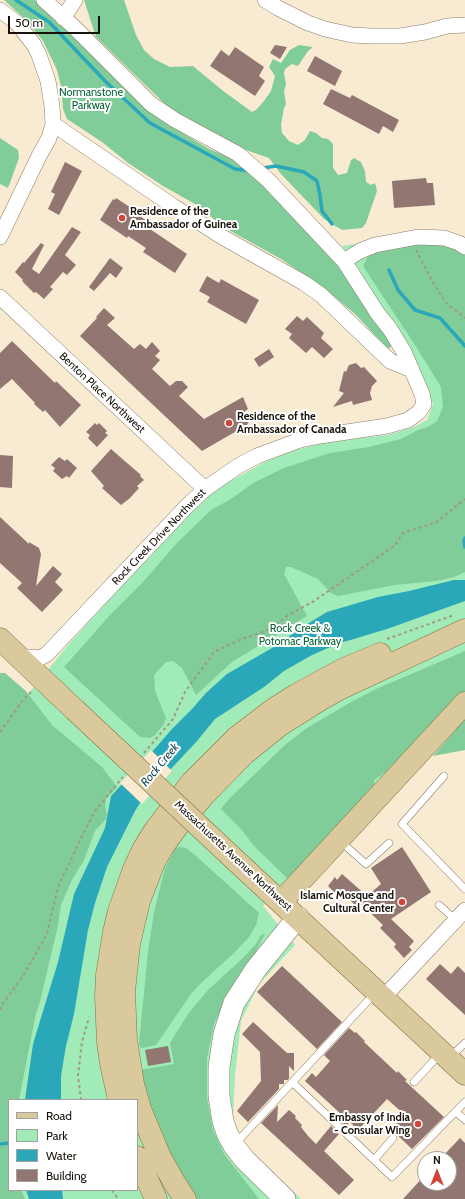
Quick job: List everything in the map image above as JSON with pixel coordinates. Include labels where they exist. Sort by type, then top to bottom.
[{"type":"main road","points":[[119,1099],[111,1063],[107,1018],[107,975],[114,932],[126,888],[134,869],[156,829],[171,808],[197,777],[236,738],[296,695],[342,670],[368,658],[402,645],[465,629]]},
{"type":"main road","points":[[137,1099],[133,1084],[126,1040],[124,992],[129,944],[139,901],[154,862],[164,845],[176,828],[204,795],[244,754],[280,725],[318,700],[339,689],[465,629]]},
{"type":"main road","name":"Massachusetts Avenue Northwest","points":[[0,639],[10,656],[39,687],[298,917],[465,1074]]},
{"type":"main road","points":[[281,902],[465,703]]},
{"type":"main road","points":[[138,1102],[160,1157],[185,1199]]},
{"type":"main road","points":[[138,1159],[156,1199]]},
{"type":"street","name":"Rock Creek Drive Northwest","points":[[10,656],[40,658],[47,654],[186,506],[205,489],[238,466],[277,448],[320,436],[387,426],[408,420],[419,412],[424,404],[422,394],[404,352],[344,261],[258,170],[238,154],[175,120],[151,104],[44,0]]},
{"type":"street","points":[[63,18],[75,0]]},
{"type":"street","points":[[266,0],[278,8],[308,23],[325,29],[352,35],[400,36],[426,32],[447,26],[465,25]]},
{"type":"street","points":[[0,10],[17,23],[34,45],[48,81],[52,106],[52,124],[49,138],[0,237]]},
{"type":"street","points":[[52,124],[173,206],[224,238],[304,283],[321,295],[390,361],[412,370]]},
{"type":"street","points":[[344,261],[360,251],[375,245],[410,238],[444,238],[465,247]]},
{"type":"street","name":"Benton Place Northwest","points":[[0,297],[205,489]]},
{"type":"street","points":[[380,995],[461,915]]},
{"type":"street","points":[[285,1199],[252,1167],[234,1146],[224,1120],[219,1096],[219,1067],[224,1034],[234,1003],[256,969],[298,917]]},
{"type":"lane","points":[[444,776],[402,824],[465,889]]},
{"type":"lane","points":[[339,840],[366,864],[389,843]]},
{"type":"lane","points":[[439,905],[461,915]]},
{"type":"lane","points":[[234,1146],[292,1082],[380,995]]},
{"type":"lane","points":[[414,1082],[445,1055],[465,1042]]},
{"type":"lane","points":[[292,1082],[392,1176],[465,1102]]},
{"type":"lane","points":[[456,1112],[465,1120]]},
{"type":"lane","points":[[374,1160],[393,1138]]},
{"type":"path","points":[[415,248],[446,303],[465,318]]},
{"type":"path","points":[[143,753],[173,719],[184,692],[214,652],[242,639],[271,629],[287,616],[314,601],[394,546],[403,533],[437,522],[465,499]]},
{"type":"path","points":[[0,732],[23,700],[39,687]]},
{"type":"path","points":[[0,1010],[23,976],[47,934],[58,887],[87,825],[95,811],[124,776]]},
{"type":"green space","name":"Normanstone Parkway","points":[[4,0],[35,0],[149,110],[209,149],[236,160],[272,193],[339,264],[393,345],[388,349],[356,315],[324,288],[281,259],[225,228],[195,204],[163,186],[128,163],[102,142],[67,119],[63,109],[61,86],[57,70],[43,41],[26,20]]},
{"type":"green space","points":[[84,0],[124,0],[136,35],[144,50],[154,59],[170,67],[193,66],[252,112],[256,110],[271,91],[275,76],[269,67],[273,59],[281,63],[290,50],[299,45],[312,47],[298,66],[292,64],[285,69],[284,73],[286,84],[284,91],[286,104],[281,125],[282,133],[289,141],[298,145],[305,140],[310,131],[316,133],[322,138],[328,139],[333,144],[333,168],[338,175],[347,173],[351,160],[354,158],[361,162],[365,171],[366,182],[371,185],[375,183],[377,191],[366,223],[362,228],[342,230],[324,219],[281,174],[269,158],[243,149],[172,111],[96,37]]},
{"type":"green space","points":[[0,138],[18,150],[19,158],[8,188],[0,184]]},
{"type":"green space","name":"Rock Creek & Potomac Parkway","points":[[424,234],[465,249],[465,715],[298,876],[263,906],[295,945],[259,984],[241,1021],[235,1075],[233,1120],[241,1137],[254,1154],[301,1199],[0,1199],[0,674],[28,694],[69,644],[183,517],[221,486],[263,463],[291,451],[328,442],[388,435],[414,427],[427,420],[433,404],[342,246]]},
{"type":"green space","points":[[438,239],[465,252],[465,572],[454,577],[436,581],[395,585],[338,596],[331,593],[318,579],[291,567],[286,567],[284,574],[307,616],[232,662],[196,695],[182,668],[173,661],[166,662],[154,675],[155,691],[166,718],[164,724],[155,735],[150,738],[140,737],[64,667],[177,543],[211,510],[231,499],[253,483],[284,468],[330,453],[369,447],[401,439],[430,426],[437,421],[443,407],[441,387],[363,266],[372,249]]},
{"type":"green space","points":[[465,651],[465,691],[391,768],[374,780],[374,791],[290,881],[254,846],[241,829],[221,809],[228,800],[286,744],[307,728],[376,689]]},
{"type":"green space","points":[[0,673],[5,673],[26,691],[52,725],[102,767],[117,787],[106,799],[106,819],[95,831],[84,860],[72,880],[61,905],[58,925],[40,1002],[36,1013],[19,1099],[8,1099],[8,1191],[21,1191],[25,1199],[0,1199]]},
{"type":"green space","points":[[465,719],[465,750],[433,756]]},
{"type":"green space","points":[[179,847],[186,848],[195,855],[259,913],[256,925],[250,936],[191,994],[156,1045],[142,1048],[139,1044],[148,951],[154,912],[165,868],[175,849]]},
{"type":"green space","points":[[265,934],[243,976],[227,996],[214,1024],[207,1058],[207,1098],[213,1130],[224,1154],[259,1199],[196,1199],[170,1159],[145,1095],[140,1070],[174,1064],[170,1043],[188,1014],[208,990],[243,958],[256,944],[261,935]]},
{"type":"water","name":"Rock Creek","points":[[454,580],[465,580],[465,601],[387,629],[337,644],[312,655],[284,671],[264,687],[215,719],[197,741],[142,800],[107,867],[95,903],[88,930],[74,1014],[66,1046],[61,1076],[61,1099],[25,1099],[33,1044],[58,962],[74,894],[105,828],[111,796],[206,693],[227,674],[279,644],[299,629],[327,612],[378,597]]},
{"type":"water","points":[[26,1191],[62,1191],[63,1199],[29,1199]]},
{"type":"pier","points":[[151,750],[172,771],[142,804],[120,783]]},
{"type":"building","points":[[275,45],[287,47],[280,59],[270,53]]},
{"type":"building","points":[[235,47],[264,67],[259,76],[265,81],[255,96],[210,66],[221,50],[229,56]]},
{"type":"building","points":[[315,56],[342,71],[335,86],[307,71]]},
{"type":"building","points":[[331,89],[350,98],[352,95],[399,120],[393,132],[383,126],[379,134],[323,104]]},
{"type":"building","points":[[65,162],[82,171],[59,215],[48,209],[55,194],[51,192]]},
{"type":"building","points":[[426,178],[427,183],[433,183],[435,205],[394,208],[392,181]]},
{"type":"building","points":[[116,198],[142,215],[141,217],[147,221],[144,225],[187,254],[175,273],[143,252],[146,248],[128,236],[127,238],[100,220],[113,199],[115,200]]},
{"type":"building","points":[[72,227],[81,232],[65,255],[76,265],[67,275],[63,272],[50,287],[53,289],[44,299],[36,292],[34,293],[15,272],[41,243],[44,245],[32,269],[39,274]]},
{"type":"building","points":[[110,258],[123,268],[116,278],[110,273],[94,291],[89,287]]},
{"type":"building","points":[[207,276],[219,283],[221,279],[259,300],[246,324],[207,302],[210,297],[199,291]]},
{"type":"building","points":[[104,308],[115,318],[107,325],[134,349],[140,344],[146,349],[152,342],[160,351],[155,356],[160,360],[152,369],[170,386],[176,381],[182,381],[188,387],[179,396],[204,419],[243,397],[248,409],[245,411],[249,421],[247,425],[202,451],[80,336]]},
{"type":"building","points":[[297,316],[303,321],[307,317],[324,333],[321,338],[333,349],[324,358],[312,347],[306,353],[289,338],[292,334],[285,329]]},
{"type":"building","points":[[12,341],[55,383],[56,381],[81,405],[60,427],[45,410],[43,412],[34,404],[35,403],[12,379],[0,389],[0,353]]},
{"type":"building","points":[[269,349],[274,357],[259,367],[254,359]]},
{"type":"building","points":[[356,363],[361,368],[364,367],[377,381],[372,386],[370,393],[372,400],[353,405],[352,401],[333,407],[344,393],[339,391],[344,371],[346,372],[349,365]]},
{"type":"building","points":[[95,423],[97,425],[99,423],[107,431],[105,433],[108,435],[97,447],[88,438],[90,435],[86,432]]},
{"type":"building","points":[[111,449],[141,475],[140,476],[144,480],[137,486],[139,488],[130,498],[121,505],[102,488],[104,486],[91,471]]},
{"type":"building","points":[[0,455],[13,456],[12,488],[0,487]]},
{"type":"building","points":[[59,457],[65,461],[67,459],[77,468],[69,478],[67,476],[62,479],[53,471],[55,468],[51,465]]},
{"type":"building","points":[[0,517],[29,544],[29,542],[39,548],[41,554],[36,586],[53,566],[62,574],[55,582],[63,590],[42,612],[17,588],[22,583],[0,563]]},
{"type":"building","name":"Islamic Mosque and Cultural Center","points":[[402,847],[431,892],[391,919],[414,941],[409,947],[412,950],[404,958],[394,947],[396,944],[380,928],[383,925],[361,904],[358,908],[342,892],[338,896],[328,886],[335,877],[337,880],[342,874],[367,896],[381,884],[371,868]]},
{"type":"building","points":[[440,964],[451,974],[458,966],[465,973],[465,1015],[426,979]]},
{"type":"building","points":[[282,966],[342,1022],[317,1049],[257,992]]},
{"type":"building","points":[[253,1022],[287,1053],[294,1053],[294,1071],[289,1066],[288,1080],[284,1080],[284,1084],[279,1084],[279,1089],[248,1122],[237,1111],[261,1081],[260,1052],[242,1034]]},
{"type":"building","points":[[349,1028],[355,1033],[356,1032],[365,1041],[364,1042],[397,1073],[398,1071],[407,1080],[405,1081],[444,1117],[412,1149],[391,1129],[405,1115],[387,1099],[358,1130],[350,1122],[346,1126],[338,1119],[342,1115],[305,1081],[312,1073],[316,1077],[330,1061],[324,1055]]},
{"type":"building","points":[[168,1046],[171,1062],[148,1066],[145,1050]]},
{"type":"building","points":[[278,1105],[277,1122],[289,1110],[296,1116],[295,1118],[302,1125],[301,1127],[316,1144],[331,1126],[339,1134],[324,1151],[354,1180],[339,1195],[261,1123]]},
{"type":"building","points":[[460,1138],[465,1143],[465,1199],[403,1199],[417,1184],[417,1191],[457,1191],[457,1151],[448,1151]]},
{"type":"waterway","points":[[16,0],[49,22],[106,82],[150,123],[235,169],[251,171]]},
{"type":"waterway","points":[[263,168],[276,166],[304,172],[317,181],[322,211],[332,224]]},
{"type":"waterway","points":[[389,270],[398,290],[415,310],[440,318],[465,346]]},
{"type":"waterway","points":[[465,538],[465,547]]},
{"type":"waterway","points":[[0,1144],[8,1143]]},
{"type":"place","name":"Residence of the Ambassador of Guinea","points":[[122,218]]},
{"type":"place","name":"Residence of the Ambassador of Canada","points":[[229,423]]},
{"type":"place","name":"Islamic Mosque and Cultural Center","points":[[402,902]]},
{"type":"place","name":"Embassy of India - Consular Wing","points":[[418,1124]]}]
